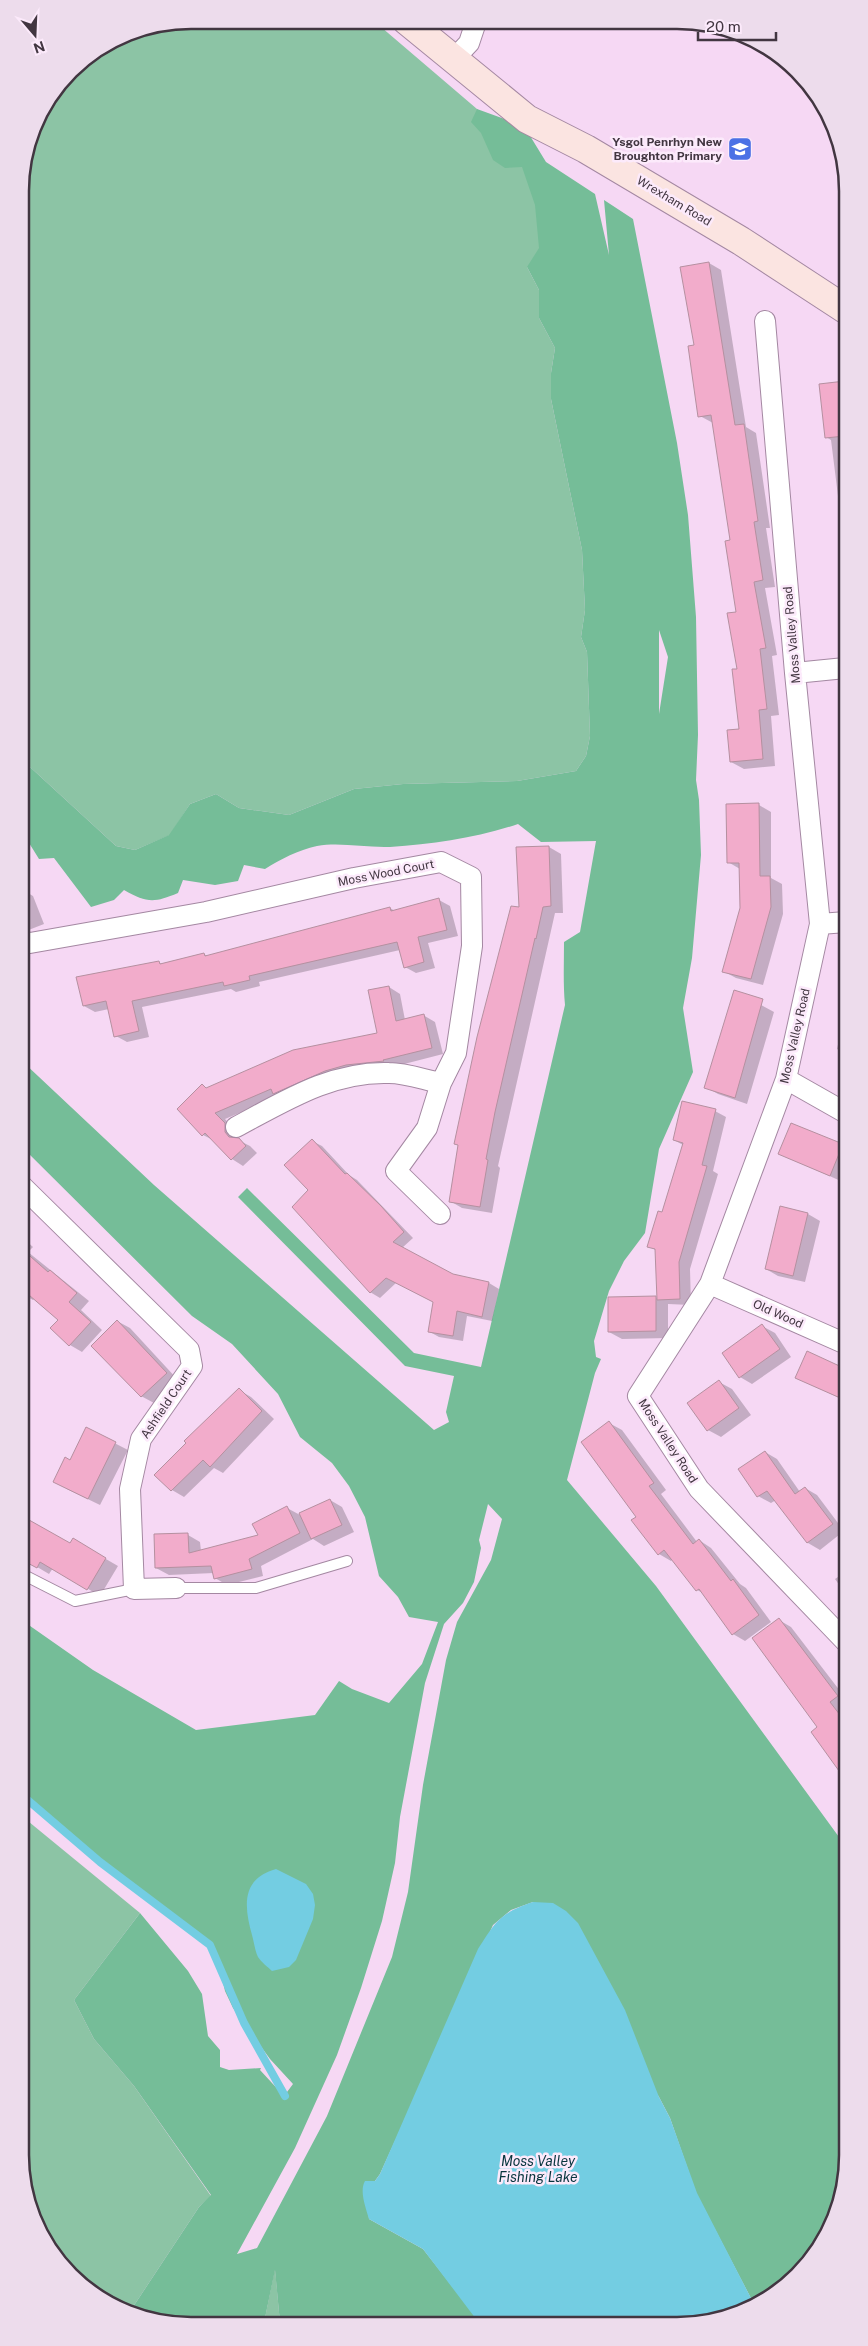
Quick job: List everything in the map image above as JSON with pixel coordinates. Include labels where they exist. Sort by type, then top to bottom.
[{"type":"main road","name":"Wrexham Road","points":[[417,29],[527,119],[586,149],[741,241],[839,305]]},
{"type":"street","points":[[454,59],[469,43],[474,29]]},
{"type":"street","name":"Moss Valley Road","points":[[765,321],[795,673],[820,924],[786,1079],[710,1284],[638,1396],[699,1489],[839,1635]]},
{"type":"street","points":[[795,673],[839,669]]},
{"type":"street","name":"Moss Wood Court","points":[[29,942],[206,912],[354,878],[441,862],[471,877],[472,946],[456,1053],[441,1083],[427,1128],[396,1171],[440,1214]]},
{"type":"street","points":[[820,924],[839,923]]},
{"type":"street","points":[[236,1126],[315,1085],[349,1075],[390,1073],[441,1083]]},
{"type":"street","points":[[786,1079],[839,1109]]},
{"type":"street","name":"Ashfield Court","points":[[29,1193],[189,1350],[192,1366],[141,1439],[130,1489],[134,1589]]},
{"type":"street","name":"Old Wood","points":[[710,1284],[839,1341]]},
{"type":"street","points":[[134,1589],[176,1588]]},
{"type":"lane","points":[[176,1588],[256,1588],[347,1561]]},
{"type":"lane","points":[[29,1578],[75,1601],[134,1589]]},
{"type":"green space","points":[[180,29],[383,29],[477,109],[528,158],[556,274],[527,267],[539,290],[539,318],[555,348],[551,373],[551,399],[582,550],[585,610],[581,637],[587,652],[590,736],[586,756],[576,771],[517,781],[403,784],[354,789],[289,815],[239,808],[216,794],[190,804],[170,835],[135,850],[116,846],[30,767],[29,180],[34,149],[45,119],[62,92],[84,69],[110,50],[139,37]]},
{"type":"green space","points":[[477,109],[524,126],[546,162],[595,194],[609,255],[604,200],[633,219],[677,443],[688,515],[696,617],[698,735],[696,780],[699,800],[701,855],[692,958],[683,1008],[693,1072],[659,1149],[645,1233],[624,1261],[609,1291],[594,1341],[596,1357],[601,1359],[595,1373],[567,1480],[656,1586],[839,1837],[839,2166],[834,2197],[823,2227],[812,2245],[784,2277],[752,2300],[696,2193],[670,2118],[659,2097],[533,1902],[511,1910],[493,1925],[380,2174],[375,2181],[366,2181],[369,2219],[423,2249],[476,2317],[279,2317],[275,2270],[265,2317],[180,2317],[159,2314],[133,2307],[199,2207],[211,2195],[134,2086],[94,2039],[74,2000],[140,1913],[188,1971],[202,1994],[208,2036],[220,2050],[220,2067],[229,2070],[261,2068],[260,2070],[284,2096],[293,2084],[270,2059],[233,2008],[225,1991],[218,1960],[210,1945],[175,1916],[113,1873],[29,1801],[29,1625],[93,1670],[196,1730],[315,1715],[339,1681],[352,1689],[389,1703],[422,1664],[438,1622],[409,1617],[398,1597],[379,1576],[365,1517],[349,1486],[332,1463],[300,1437],[278,1394],[232,1344],[192,1316],[29,1154],[29,1068],[154,1185],[434,1430],[449,1422],[446,1412],[454,1376],[405,1366],[238,1197],[247,1188],[414,1353],[481,1367],[565,1005],[564,942],[580,932],[596,841],[541,842],[518,824],[471,837],[423,844],[390,847],[317,846],[290,855],[265,869],[244,865],[238,881],[215,885],[183,880],[178,893],[156,900],[145,899],[124,890],[114,900],[91,907],[54,858],[39,859],[29,843],[29,764],[30,767],[116,846],[135,850],[169,835],[190,804],[216,794],[239,808],[289,815],[354,789],[403,784],[517,781],[576,771],[586,756],[590,736],[587,652],[581,637],[585,610],[582,550],[551,399],[551,373],[555,348],[539,318],[539,290],[527,267],[539,248],[535,205],[522,167],[505,168],[493,160],[481,133],[471,122]],"holes":[[[659,630],[668,657],[659,714]],[[488,1504],[502,1519],[491,1560],[457,1622],[446,1660],[423,1785],[408,1892],[392,1957],[327,2116],[257,2248],[237,2254],[295,2148],[337,2055],[382,1921],[395,1863],[400,1817],[425,1683],[444,1624],[463,1603],[474,1582],[481,1548],[479,1540]]]},
{"type":"green space","points":[[29,1822],[140,1913],[74,2000],[94,2039],[134,2086],[211,2196],[199,2207],[133,2307],[101,2290],[76,2270],[62,2254],[45,2227],[37,2207],[29,2166]]},
{"type":"green space","points":[[275,2268],[279,2317],[265,2317]]},
{"type":"water","points":[[276,1869],[306,1884],[313,1894],[315,1905],[313,1919],[296,1960],[289,1967],[272,1971],[257,1955],[247,1914],[247,1904],[248,1895],[256,1879]]},
{"type":"water","name":"Moss Valley Fishing Lake","points":[[533,1902],[553,1903],[566,1911],[578,1923],[625,2010],[659,2097],[670,2118],[697,2193],[752,2300],[729,2309],[688,2317],[474,2317],[423,2249],[369,2219],[364,2200],[363,2185],[365,2181],[375,2181],[380,2174],[478,1949],[500,1919]]},
{"type":"building","points":[[709,262],[735,425],[744,424],[758,521],[754,522],[763,580],[754,582],[766,648],[760,649],[767,709],[759,710],[763,759],[730,762],[727,730],[739,729],[732,669],[737,669],[727,613],[736,612],[725,541],[730,540],[711,415],[698,417],[688,346],[694,345],[680,267]]},
{"type":"building","points":[[839,382],[839,437],[825,438],[819,384]]},
{"type":"building","points":[[759,803],[760,876],[770,876],[771,907],[751,979],[722,972],[740,908],[739,863],[727,863],[726,804]]},
{"type":"building","points":[[549,846],[551,906],[543,907],[535,938],[495,1112],[486,1159],[488,1160],[480,1207],[449,1202],[458,1145],[454,1144],[477,1037],[511,906],[519,907],[516,847]]},
{"type":"building","points":[[439,898],[447,930],[418,937],[424,962],[404,968],[397,942],[249,976],[250,980],[224,986],[223,982],[132,1001],[139,1031],[114,1037],[106,1001],[83,1006],[76,977],[159,961],[160,964],[204,953],[205,956],[390,907],[391,911]]},
{"type":"building","points":[[389,986],[396,1021],[424,1014],[432,1048],[384,1061],[346,1065],[325,1071],[273,1094],[271,1089],[215,1113],[225,1123],[225,1132],[229,1137],[239,1138],[246,1146],[231,1160],[205,1133],[202,1136],[177,1109],[202,1084],[206,1088],[293,1050],[377,1033],[368,990]]},
{"type":"building","points":[[734,990],[763,999],[735,1098],[704,1088]]},
{"type":"building","points":[[682,1101],[716,1109],[702,1165],[707,1166],[679,1262],[680,1299],[657,1300],[655,1249],[647,1247],[658,1211],[662,1212],[683,1143],[673,1140]]},
{"type":"building","points":[[791,1123],[839,1142],[839,1154],[830,1176],[778,1154]]},
{"type":"building","points":[[312,1139],[345,1174],[347,1173],[381,1206],[404,1232],[393,1242],[453,1274],[489,1282],[482,1317],[457,1311],[453,1336],[428,1332],[433,1302],[386,1278],[370,1293],[292,1207],[308,1190],[284,1165]]},
{"type":"building","points":[[780,1206],[808,1213],[793,1276],[765,1269]]},
{"type":"building","points":[[29,1255],[77,1293],[69,1302],[91,1322],[69,1346],[50,1328],[58,1320],[29,1295]]},
{"type":"building","points":[[656,1296],[656,1331],[608,1332],[608,1297]]},
{"type":"building","points":[[117,1320],[167,1373],[141,1397],[91,1346]]},
{"type":"building","points":[[762,1324],[780,1349],[739,1378],[722,1353]]},
{"type":"building","points":[[807,1351],[839,1366],[839,1397],[795,1378]]},
{"type":"building","points":[[719,1380],[739,1408],[707,1431],[687,1403]]},
{"type":"building","points":[[239,1388],[262,1411],[210,1467],[203,1460],[171,1491],[154,1475],[186,1443],[184,1441]]},
{"type":"building","points":[[609,1421],[654,1483],[649,1486],[693,1544],[699,1539],[731,1581],[733,1579],[759,1615],[732,1635],[699,1589],[696,1591],[664,1550],[658,1555],[631,1520],[636,1517],[581,1442]]},
{"type":"building","points":[[86,1427],[116,1442],[88,1499],[53,1482],[65,1457],[70,1460]]},
{"type":"building","points":[[765,1451],[795,1494],[805,1487],[833,1524],[807,1543],[767,1491],[757,1497],[738,1469]]},
{"type":"building","points":[[330,1499],[342,1525],[311,1539],[299,1513]]},
{"type":"building","points":[[287,1506],[300,1533],[249,1559],[252,1569],[214,1579],[211,1566],[155,1568],[154,1534],[188,1533],[189,1553],[258,1535],[252,1524]]},
{"type":"building","points":[[29,1520],[70,1543],[73,1538],[106,1558],[87,1590],[40,1562],[37,1568],[29,1564]]},
{"type":"building","points":[[779,1618],[838,1696],[830,1702],[839,1714],[839,1771],[811,1732],[817,1727],[752,1638]]},
{"type":"waterway","points":[[29,1801],[100,1862],[210,1945],[244,2023],[285,2096]]},
{"type":"place","name":"Ysgol Penrhyn New Broughton Primary","points":[[740,149]]}]
